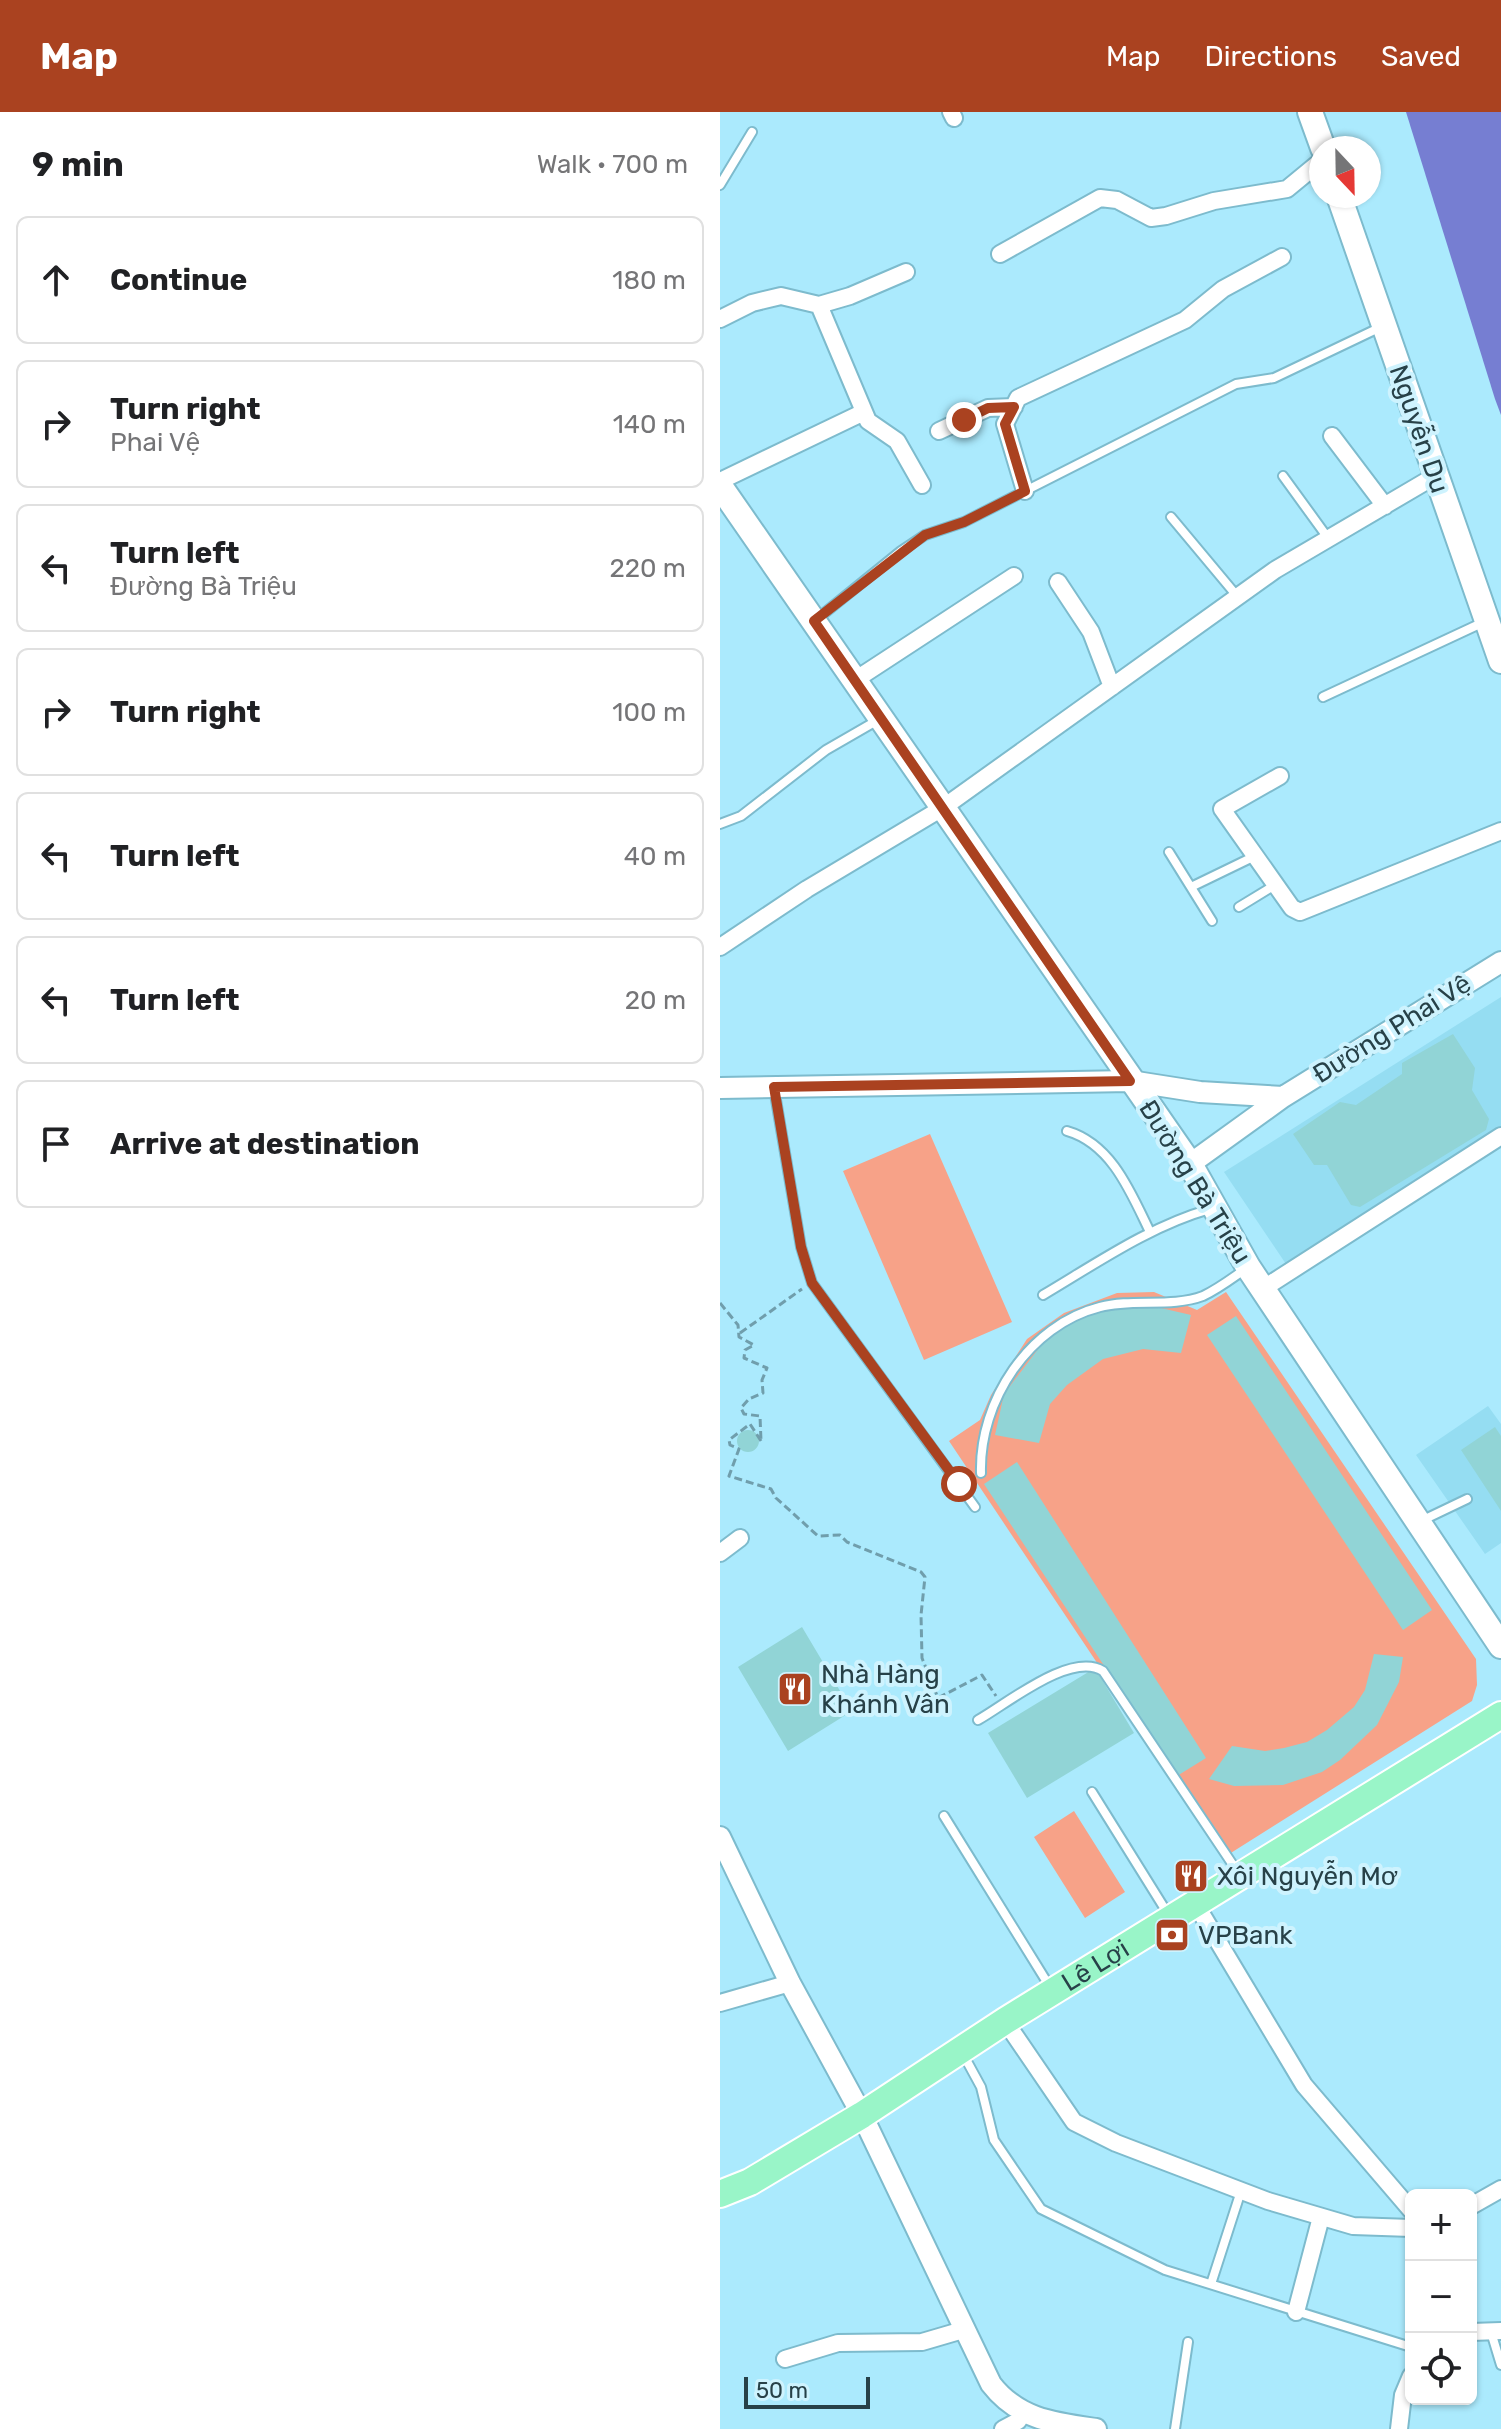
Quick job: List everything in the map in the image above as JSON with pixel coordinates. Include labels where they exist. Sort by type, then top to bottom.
[{"type":"main road","points":[[1310,112],[1319,136]]},
{"type":"main road","name":"Nguyễn Du","points":[[1343,208],[1501,661]]},
{"type":"main road","name":"Đường Bà Triệu","points":[[720,484],[1190,1164],[1248,1267],[1501,1646]]},
{"type":"main road","name":"Lê Lợi","points":[[724,2197],[862,2115],[1005,2021],[1501,1715]]},
{"type":"street","points":[[1000,254],[1100,198],[1117,200],[1151,218],[1214,201],[1287,189],[1309,171]]},
{"type":"street","points":[[1025,491],[1005,424],[1018,398],[1185,320],[1223,289],[1282,257]]},
{"type":"street","points":[[720,319],[752,303],[781,296],[819,305],[906,272]]},
{"type":"street","points":[[819,305],[868,421],[897,441],[922,485]]},
{"type":"street","points":[[939,431],[988,408],[1014,407]]},
{"type":"street","points":[[720,484],[864,412]]},
{"type":"street","points":[[1332,436],[1385,506]]},
{"type":"street","points":[[720,947],[807,889],[944,807],[1238,597],[1435,476]]},
{"type":"street","points":[[855,680],[1014,576]]},
{"type":"street","points":[[1058,582],[1091,632],[1112,687]]},
{"type":"street","points":[[1280,776],[1222,809],[1292,908],[1300,912],[1501,831]]},
{"type":"street","name":"Đường Phai Vệ","points":[[1190,1164],[1283,1097],[1501,962]]},
{"type":"street","name":"Đường Phai Vệ","points":[[720,1088],[1130,1081],[1200,1092],[1283,1097]]},
{"type":"street","points":[[1264,1288],[1501,1136]]},
{"type":"street","points":[[720,1553],[740,1538]]},
{"type":"street","points":[[720,1837],[790,1983],[862,2115],[991,2384],[1013,2408],[1030,2420]]},
{"type":"street","points":[[1195,1903],[1304,2085],[1405,2203]]},
{"type":"street","points":[[720,2003],[790,1983]]},
{"type":"street","points":[[1005,2021],[1074,2122],[1116,2143],[1241,2191],[1321,2217],[1353,2226],[1405,2228]]},
{"type":"street","points":[[1477,2203],[1501,2189]]},
{"type":"street","points":[[1296,2312],[1321,2217]]},
{"type":"street","points":[[785,2359],[838,2343],[922,2342],[963,2330]]},
{"type":"street","points":[[1399,2429],[1405,2390]]},
{"type":"street","points":[[1003,2429],[1018,2421],[1030,2420],[1096,2429]]},
{"type":"lane","points":[[720,185],[752,132]]},
{"type":"lane","points":[[814,621],[925,535],[964,522],[1236,384],[1274,378],[1383,325]]},
{"type":"lane","points":[[1283,476],[1329,539]]},
{"type":"lane","points":[[1171,517],[1238,597]]},
{"type":"lane","points":[[1323,697],[1487,621]]},
{"type":"lane","points":[[720,824],[741,816],[826,750],[882,718]]},
{"type":"lane","points":[[1169,852],[1212,921]]},
{"type":"lane","points":[[1191,887],[1256,856]]},
{"type":"lane","points":[[1239,907],[1276,884]]},
{"type":"lane","points":[[774,1087],[801,1247],[812,1283],[975,1507]]},
{"type":"lane","points":[[1067,1131],[1085,1136],[1103,1151],[1150,1232]]},
{"type":"lane","points":[[1043,1295],[1150,1232],[1178,1218],[1215,1208]]},
{"type":"lane","points":[[981,1473],[986,1431],[1004,1386],[1021,1357],[1037,1340],[1067,1320],[1101,1306],[1202,1296],[1248,1267]]},
{"type":"lane","points":[[1419,1522],[1467,1499]]},
{"type":"lane","points":[[978,1720],[1068,1667],[1093,1665],[1103,1671],[1240,1875]]},
{"type":"lane","points":[[1092,1792],[1170,1918]]},
{"type":"lane","points":[[944,1816],[1053,1992]]},
{"type":"lane","points":[[961,2050],[981,2087],[994,2140],[1041,2209],[1165,2270],[1405,2345]]},
{"type":"lane","points":[[1211,2284],[1241,2191]]},
{"type":"lane","points":[[1496,2331],[1501,2365]]},
{"type":"lane","points":[[1175,2429],[1188,2342]]},
{"type":"path","points":[[738,1334],[812,1283]]},
{"type":"path","points":[[720,1303],[733,1317],[742,1340],[754,1345],[745,1350],[744,1358],[764,1365],[766,1372],[762,1380],[763,1393],[749,1399],[741,1408],[744,1414],[760,1416],[761,1441],[750,1424],[729,1440],[730,1445],[739,1449],[729,1476],[771,1489],[776,1498],[818,1536],[840,1535],[847,1542],[921,1572],[925,1577],[921,1615],[922,1658],[938,1698],[982,1675],[1003,1705]]},
{"type":"shaded area","points":[[1501,997],[1501,1133],[1288,1267],[1224,1172]]},
{"type":"shaded area","points":[[930,1134],[1012,1322],[924,1360],[843,1171]]},
{"type":"shaded area","points":[[1154,1292],[1197,1310],[1226,1292],[1476,1659],[1477,1685],[1472,1701],[1226,1856],[949,1441],[980,1420],[991,1395],[1027,1339],[1064,1313],[1117,1293]]},
{"type":"shaded area","points":[[1488,1406],[1501,1424],[1501,1543],[1485,1554],[1416,1455]]},
{"type":"shaded area","points":[[1074,1811],[1125,1892],[1085,1918],[1034,1837]]},
{"type":"water","points":[[1406,112],[1501,112],[1501,415],[1495,399]]},
{"type":"building","points":[[1453,1034],[1475,1068],[1472,1090],[1489,1119],[1486,1130],[1360,1207],[1351,1205],[1327,1165],[1314,1165],[1293,1134],[1340,1102],[1356,1105],[1402,1074],[1402,1063]]},
{"type":"building","points":[[1148,1305],[1191,1315],[1181,1353],[1143,1349],[1103,1359],[1067,1385],[1050,1404],[1039,1443],[995,1435],[1004,1394],[1048,1336],[1093,1312],[1112,1307]]},
{"type":"building","points":[[1236,1316],[1432,1610],[1403,1630],[1207,1335]]},
{"type":"building","points":[[1495,1427],[1501,1436],[1501,1511],[1461,1450]]},
{"type":"building","points":[[748,1430],[756,1433],[759,1441],[756,1449],[748,1452],[740,1449],[737,1441],[740,1433]]},
{"type":"building","points":[[1017,1462],[1206,1758],[1177,1776],[984,1484]]},
{"type":"building","name":"Nhà Hàng Khánh Vân","points":[[802,1627],[852,1711],[788,1751],[738,1667]]},
{"type":"building","points":[[1374,1654],[1403,1657],[1399,1682],[1377,1725],[1340,1760],[1322,1772],[1283,1785],[1234,1786],[1209,1779],[1232,1746],[1265,1751],[1284,1748],[1307,1742],[1327,1730],[1354,1707],[1365,1690]]},
{"type":"building","points":[[1095,1668],[1134,1733],[1027,1798],[988,1733]]},
{"type":"place","name":"Nhà Hàng Khánh Vân","points":[[795,1689]]},
{"type":"place","name":"Xôi Nguyễn Mơ","points":[[1191,1876]]},
{"type":"place","name":"VPBank","points":[[1172,1935]]},
{"type":"route","points":[[959,1484],[812,1283],[801,1247],[785,1136],[774,1087],[1130,1081],[814,621],[925,535],[964,522],[1025,491],[1005,424],[1014,407],[988,408],[964,420]]}]
